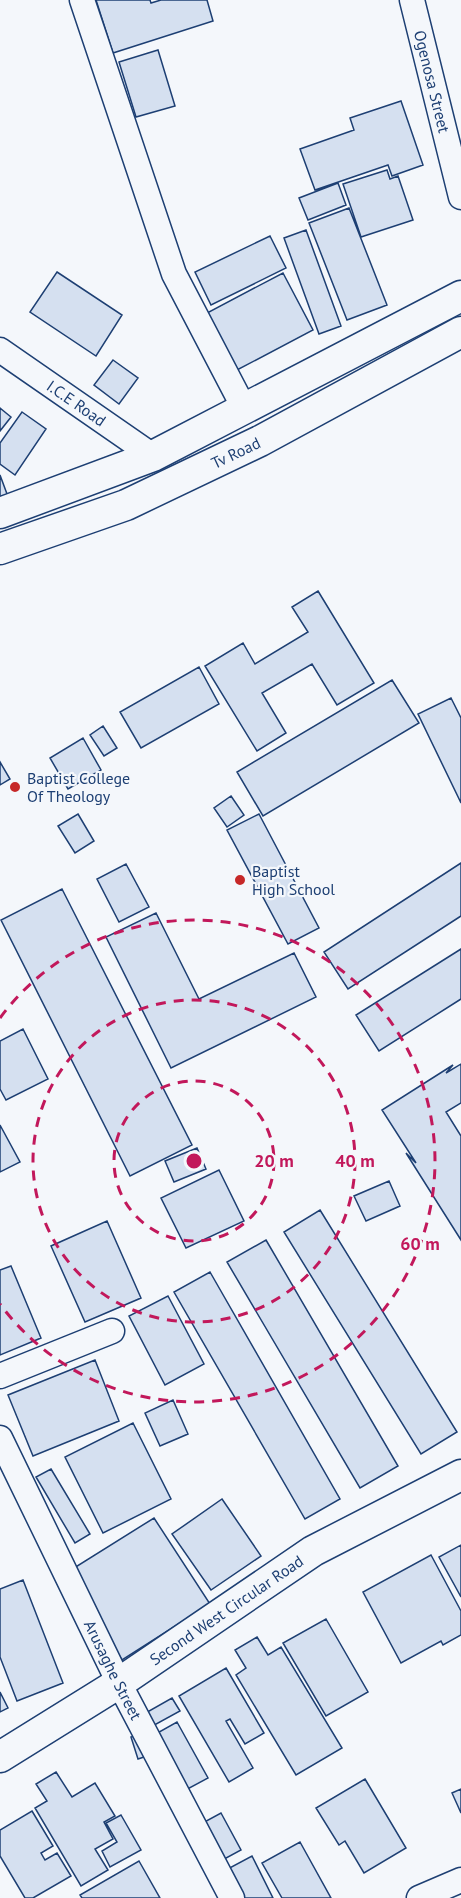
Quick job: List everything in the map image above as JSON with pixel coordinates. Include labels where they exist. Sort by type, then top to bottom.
[{"type":"street","points":[[82,0],[174,274],[245,410]]},
{"type":"street","name":"Ogenosa Street","points":[[412,0],[461,198]]},
{"type":"street","name":"Tv Road","points":[[0,513],[153,456],[461,296]]},
{"type":"street","name":"Tv Road","points":[[0,549],[126,505],[260,441],[461,332]]},
{"type":"street","name":"I.C.E Road","points":[[0,350],[153,456]]},
{"type":"street","points":[[0,1376],[112,1331]]},
{"type":"street","name":"Arusaghe Street","points":[[0,1438],[119,1683],[232,1898]]},
{"type":"street","name":"Second West Circular Road","points":[[0,1757],[119,1683],[314,1551],[461,1475]]},
{"type":"street","points":[[419,1898],[461,1880]]},
{"type":"building","points":[[96,0],[150,0],[151,3],[161,0],[207,0],[213,21],[113,53]]},
{"type":"building","points":[[158,50],[175,106],[136,117],[119,62]]},
{"type":"building","points":[[401,101],[423,165],[392,176],[388,165],[315,190],[300,149],[354,130],[350,118]]},
{"type":"building","points":[[387,170],[390,179],[398,176],[413,220],[361,237],[343,184]]},
{"type":"building","points":[[338,183],[346,205],[308,220],[299,198]]},
{"type":"building","points":[[349,208],[387,305],[347,320],[309,223]]},
{"type":"building","points":[[306,230],[341,326],[319,334],[284,238]]},
{"type":"building","points":[[270,236],[286,268],[211,305],[195,272]]},
{"type":"building","points":[[57,272],[122,315],[96,356],[30,312]]},
{"type":"building","points":[[283,273],[313,330],[237,370],[207,313]]},
{"type":"building","points":[[113,360],[138,378],[119,404],[94,385]]},
{"type":"building","points":[[0,408],[11,417],[0,431]]},
{"type":"building","points":[[22,412],[46,429],[15,475],[0,464],[0,443]]},
{"type":"building","points":[[0,475],[10,502],[0,506]]},
{"type":"building","points":[[318,591],[374,683],[337,705],[312,664],[262,693],[286,733],[257,751],[205,666],[243,643],[255,664],[308,632],[292,607]]},
{"type":"building","points":[[199,667],[219,704],[141,748],[120,712]]},
{"type":"building","points":[[392,680],[419,723],[263,816],[237,772]]},
{"type":"building","points":[[451,698],[461,718],[461,803],[418,714]]},
{"type":"building","points":[[103,726],[117,748],[104,756],[90,735]]},
{"type":"building","points":[[83,738],[101,770],[68,789],[50,758]]},
{"type":"building","points":[[0,762],[10,779],[0,785]]},
{"type":"building","points":[[231,796],[244,815],[227,827],[214,808]]},
{"type":"building","points":[[78,814],[94,841],[75,853],[58,826]]},
{"type":"building","points":[[259,814],[319,928],[288,944],[227,830]]},
{"type":"building","points":[[461,863],[461,916],[348,989],[324,952]]},
{"type":"building","points":[[126,864],[149,907],[119,922],[97,879]]},
{"type":"building","points":[[62,889],[192,1145],[130,1176],[1,920]]},
{"type":"building","points":[[156,913],[199,999],[294,953],[316,997],[171,1068],[106,937]]},
{"type":"building","points":[[461,949],[461,999],[379,1051],[356,1015]]},
{"type":"building","points":[[23,1029],[48,1079],[6,1100],[0,1089],[0,1041]]},
{"type":"building","points":[[461,1064],[461,1103],[446,1112],[461,1136],[461,1240],[406,1153],[416,1163],[382,1110],[453,1065],[446,1073]]},
{"type":"building","points":[[0,1125],[20,1162],[0,1172]]},
{"type":"building","points":[[197,1148],[206,1169],[174,1182],[165,1161]]},
{"type":"building","points":[[219,1170],[244,1221],[186,1248],[161,1198]]},
{"type":"building","points":[[389,1181],[400,1206],[366,1221],[354,1196]]},
{"type":"building","points":[[320,1210],[457,1432],[421,1454],[284,1232]]},
{"type":"building","points":[[107,1221],[141,1298],[85,1322],[51,1246]]},
{"type":"building","points":[[266,1240],[398,1466],[360,1488],[227,1262]]},
{"type":"building","points":[[11,1266],[41,1338],[0,1355],[0,1270]]},
{"type":"building","points":[[210,1272],[340,1499],[305,1519],[174,1292]]},
{"type":"building","points":[[168,1296],[204,1364],[165,1385],[129,1316]]},
{"type":"building","points":[[95,1360],[119,1421],[33,1456],[8,1395]]},
{"type":"building","points":[[173,1400],[188,1434],[160,1446],[145,1413]]},
{"type":"building","points":[[133,1423],[171,1499],[103,1533],[65,1457]]},
{"type":"building","points":[[51,1469],[90,1534],[75,1543],[36,1477]]},
{"type":"building","points":[[222,1499],[261,1556],[211,1590],[172,1534]]},
{"type":"building","points":[[154,1518],[210,1604],[122,1660],[66,1573]]},
{"type":"building","points":[[461,1545],[461,1597],[439,1557]]},
{"type":"building","points":[[431,1555],[461,1611],[461,1635],[443,1645],[441,1641],[401,1663],[363,1592]]},
{"type":"building","points":[[23,1580],[63,1683],[17,1701],[0,1657],[0,1589]]},
{"type":"building","points":[[326,1619],[368,1692],[326,1716],[283,1643]]},
{"type":"building","points":[[257,1637],[268,1655],[281,1647],[342,1748],[296,1775],[236,1675],[246,1668],[235,1650]]},
{"type":"building","points":[[226,1668],[264,1733],[245,1744],[230,1719],[226,1721],[253,1768],[229,1782],[179,1696]]},
{"type":"building","points":[[0,1692],[8,1708],[0,1712]]},
{"type":"building","points":[[172,1698],[180,1711],[149,1728],[142,1715]]},
{"type":"building","points":[[177,1722],[208,1778],[182,1792],[152,1736]]},
{"type":"building","points":[[143,1734],[150,1755],[138,1759],[131,1737]]},
{"type":"building","points":[[56,1772],[72,1797],[95,1783],[115,1816],[104,1822],[113,1839],[95,1849],[108,1870],[81,1886],[35,1808],[47,1801],[36,1784]]},
{"type":"building","points":[[365,1779],[406,1848],[364,1873],[345,1841],[339,1845],[316,1808]]},
{"type":"building","points":[[461,1789],[461,1813],[452,1793]]},
{"type":"building","points":[[32,1811],[53,1846],[41,1853],[45,1860],[57,1853],[71,1876],[33,1898],[25,1898],[0,1856],[0,1830]]},
{"type":"building","points":[[221,1813],[241,1850],[217,1863],[197,1826]]},
{"type":"building","points":[[121,1815],[141,1850],[110,1867],[102,1851],[117,1842],[106,1823]]},
{"type":"building","points":[[300,1842],[331,1898],[282,1898],[262,1863]]},
{"type":"building","points":[[252,1856],[273,1898],[235,1898],[222,1872]]},
{"type":"building","points":[[139,1861],[160,1898],[82,1898],[80,1895]]},
{"type":"place","name":"Baptist College Of Theology","points":[[15,787]]},
{"type":"place","name":"Baptist High School","points":[[240,880]]}]
